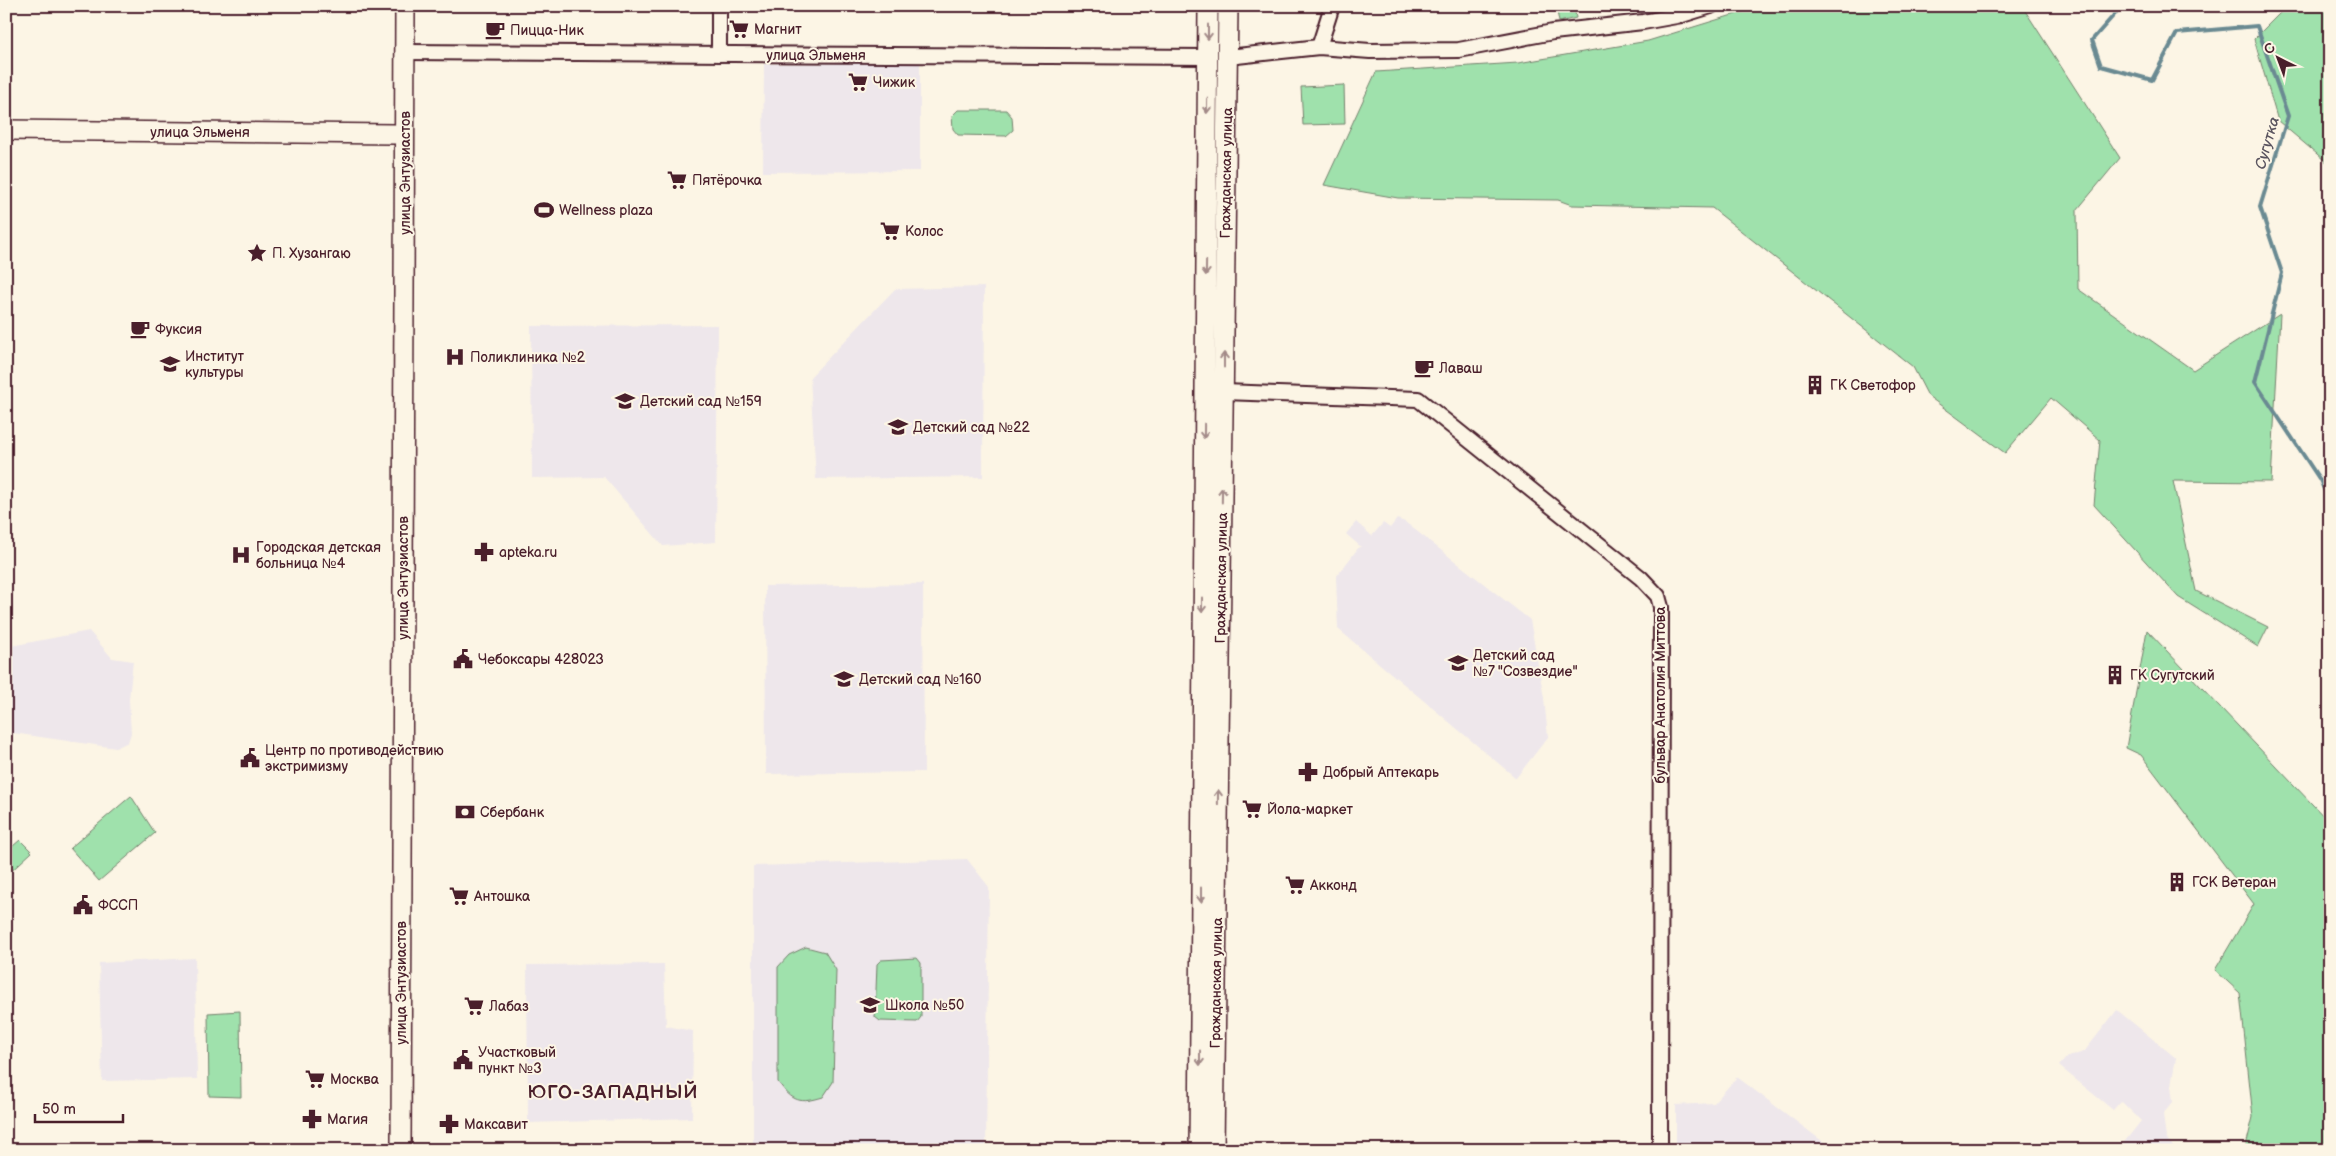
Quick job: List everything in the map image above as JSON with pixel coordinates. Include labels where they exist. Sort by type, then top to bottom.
[{"type":"main road","name":"улица Энтузиастов","points":[[394,6],[394,134],[399,289]]},
{"type":"main road","name":"улица Энтузиастов","points":[[401,1150],[396,939],[397,511],[399,289],[405,6]]},
{"type":"main road","name":"Гражданская улица","points":[[1208,6],[1202,556],[1210,846],[1214,1150]]},
{"type":"main road","name":"Гражданская улица","points":[[1199,1150],[1224,392],[1228,6]]},
{"type":"main road","name":"улица Эльменя","points":[[1208,57],[1228,57]]},
{"type":"main road","name":"улица Эльменя","points":[[6,130],[394,134]]},
{"type":"main road","name":"улица Энтузиастов","points":[[390,1150],[396,939]]},
{"type":"street","points":[[719,6],[719,54]]},
{"type":"street","points":[[1319,47],[1332,6]]},
{"type":"street","points":[[1228,57],[1319,47],[1370,50],[1459,50],[1554,32],[1643,22],[1682,15],[1711,6]]},
{"type":"street","name":"улица Эльменя","points":[[405,52],[1208,57]]},
{"type":"street","name":"бульвар Анатолия Миттова","points":[[1224,392],[1418,399],[1633,572],[1658,596],[1661,606],[1660,1150]]},
{"type":"shaded area","points":[[920,63],[920,171],[763,172],[764,64]]},
{"type":"shaded area","name":"Детский сад №22","points":[[984,287],[983,477],[816,479],[810,377],[895,289]]},
{"type":"shaded area","name":"Детский сад №159","points":[[718,325],[716,542],[663,546],[604,477],[532,478],[531,326]]},
{"type":"shaded area","name":"Детский сад №7 \"Созвездие\"","points":[[1397,519],[1405,522],[1530,620],[1544,698],[1548,737],[1516,778],[1338,629],[1336,577],[1359,547],[1361,547],[1346,534],[1356,522],[1372,536],[1383,523],[1390,528]]},
{"type":"shaded area","name":"Детский сад №160","points":[[923,584],[924,772],[766,774],[765,586]]},
{"type":"shaded area","points":[[89,631],[112,658],[133,661],[129,699],[131,733],[128,742],[116,748],[6,732],[6,647]]},
{"type":"shaded area","name":"Школа №50","points":[[967,859],[989,887],[986,1150],[753,1150],[753,866]]},
{"type":"shaded area","points":[[195,958],[197,1079],[102,1081],[99,963]]},
{"type":"shaded area","points":[[664,964],[666,1026],[693,1031],[692,1118],[528,1123],[527,965]]},
{"type":"shaded area","points":[[2117,1010],[2176,1058],[2171,1085],[2173,1102],[2163,1114],[2166,1138],[2174,1147],[2174,1150],[2118,1150],[2141,1121],[2121,1101],[2113,1110],[2059,1066],[2067,1057],[2084,1052]]},
{"type":"shaded area","points":[[1737,1077],[1834,1150],[1676,1150],[1676,1105],[1714,1103]]},
{"type":"green space","points":[[1556,6],[1574,6],[1576,18],[1559,22]]},
{"type":"green space","points":[[1762,6],[2022,6],[2120,158],[2077,210],[2078,289],[2193,370],[2280,314],[2271,482],[2173,481],[2196,591],[2268,627],[2258,647],[2178,597],[2094,505],[2100,440],[2051,398],[2005,453],[1928,396],[1913,367],[1712,208],[1572,205],[1558,200],[1398,198],[1324,185],[1376,72],[1518,63],[1648,41]]},
{"type":"green space","points":[[2287,6],[2330,6],[2330,165],[2278,121],[2254,39]]},
{"type":"green space","points":[[1344,85],[1345,124],[1303,125],[1301,87]]},
{"type":"green space","points":[[958,110],[1006,110],[1012,117],[1013,130],[1006,136],[958,135],[953,129],[952,116]]},
{"type":"green space","points":[[2147,630],[2330,823],[2330,1150],[2245,1150],[2253,1117],[2240,993],[2215,970],[2254,904],[2141,755],[2126,748]]},
{"type":"green space","points":[[131,796],[155,833],[99,881],[70,848]]},
{"type":"green space","points":[[20,840],[32,852],[6,876],[6,852]]},
{"type":"green space","points":[[806,947],[825,952],[836,970],[833,1082],[823,1097],[803,1101],[788,1094],[778,1082],[778,967],[789,955]]},
{"type":"green space","points":[[917,958],[921,963],[921,1017],[917,1022],[880,1021],[875,1017],[877,964],[881,960]]},
{"type":"green space","points":[[240,1011],[241,1097],[209,1096],[208,1013]]},
{"type":"waterway","name":"Сугутка","points":[[2122,6],[2092,40],[2101,66],[2152,80],[2177,33],[2257,26],[2288,116],[2260,207],[2282,273],[2255,382],[2320,480],[2330,503]]},
{"type":"place","name":"Магнит","points":[[739,29]]},
{"type":"place","name":"Пицца-Ник","points":[[495,30]]},
{"type":"place","name":"Чижик","points":[[858,82]]},
{"type":"place","name":"Пятёрочка","points":[[677,180]]},
{"type":"place","name":"Wellness plaza","points":[[544,210]]},
{"type":"place","name":"Колос","points":[[890,231]]},
{"type":"place","name":"П. Хузангаю","points":[[257,253]]},
{"type":"place","name":"Фуксия","points":[[140,329]]},
{"type":"place","name":"Поликлиника №2","points":[[455,357]]},
{"type":"place","name":"Институт культуры","points":[[170,364]]},
{"type":"place","name":"Лаваш","points":[[1424,368]]},
{"type":"place","name":"ГК Светофор","points":[[1815,385]]},
{"type":"place","name":"Детский сад №159","points":[[625,401]]},
{"type":"place","name":"Детский сад №22","points":[[898,427]]},
{"type":"place","name":"apteka.ru","points":[[484,552]]},
{"type":"place","name":"Городская детская больница №4","points":[[241,555]]},
{"type":"place","name":"Чебоксары 428023","points":[[463,659]]},
{"type":"place","name":"Детский сад №7 \"Созвездие\"","points":[[1458,663]]},
{"type":"place","name":"ГК Сугутский","points":[[2115,675]]},
{"type":"place","name":"Детский сад №160","points":[[844,679]]},
{"type":"place","name":"Центр по противодействию экстримизму","points":[[250,758]]},
{"type":"place","name":"Добрый Аптекарь","points":[[1308,772]]},
{"type":"place","name":"Йола-маркет","points":[[1252,809]]},
{"type":"place","name":"Сбербанк","points":[[465,812]]},
{"type":"place","name":"ГСК Ветеран","points":[[2177,882]]},
{"type":"place","name":"Акконд","points":[[1295,885]]},
{"type":"place","name":"Антошка","points":[[459,896]]},
{"type":"place","name":"ФССП","points":[[83,905]]},
{"type":"place","name":"Школа №50","points":[[870,1005]]},
{"type":"place","name":"Лабаз","points":[[474,1006]]},
{"type":"place","name":"Участковый пункт №3","points":[[463,1060]]},
{"type":"place","name":"Москва","points":[[315,1079]]},
{"type":"place","name":"Магия","points":[[312,1119]]},
{"type":"place","name":"Максавит","points":[[449,1124]]},
{"type":"district","name":"ЮГО-ЗАПАДНЫЙ","points":[[613,1091]]}]
